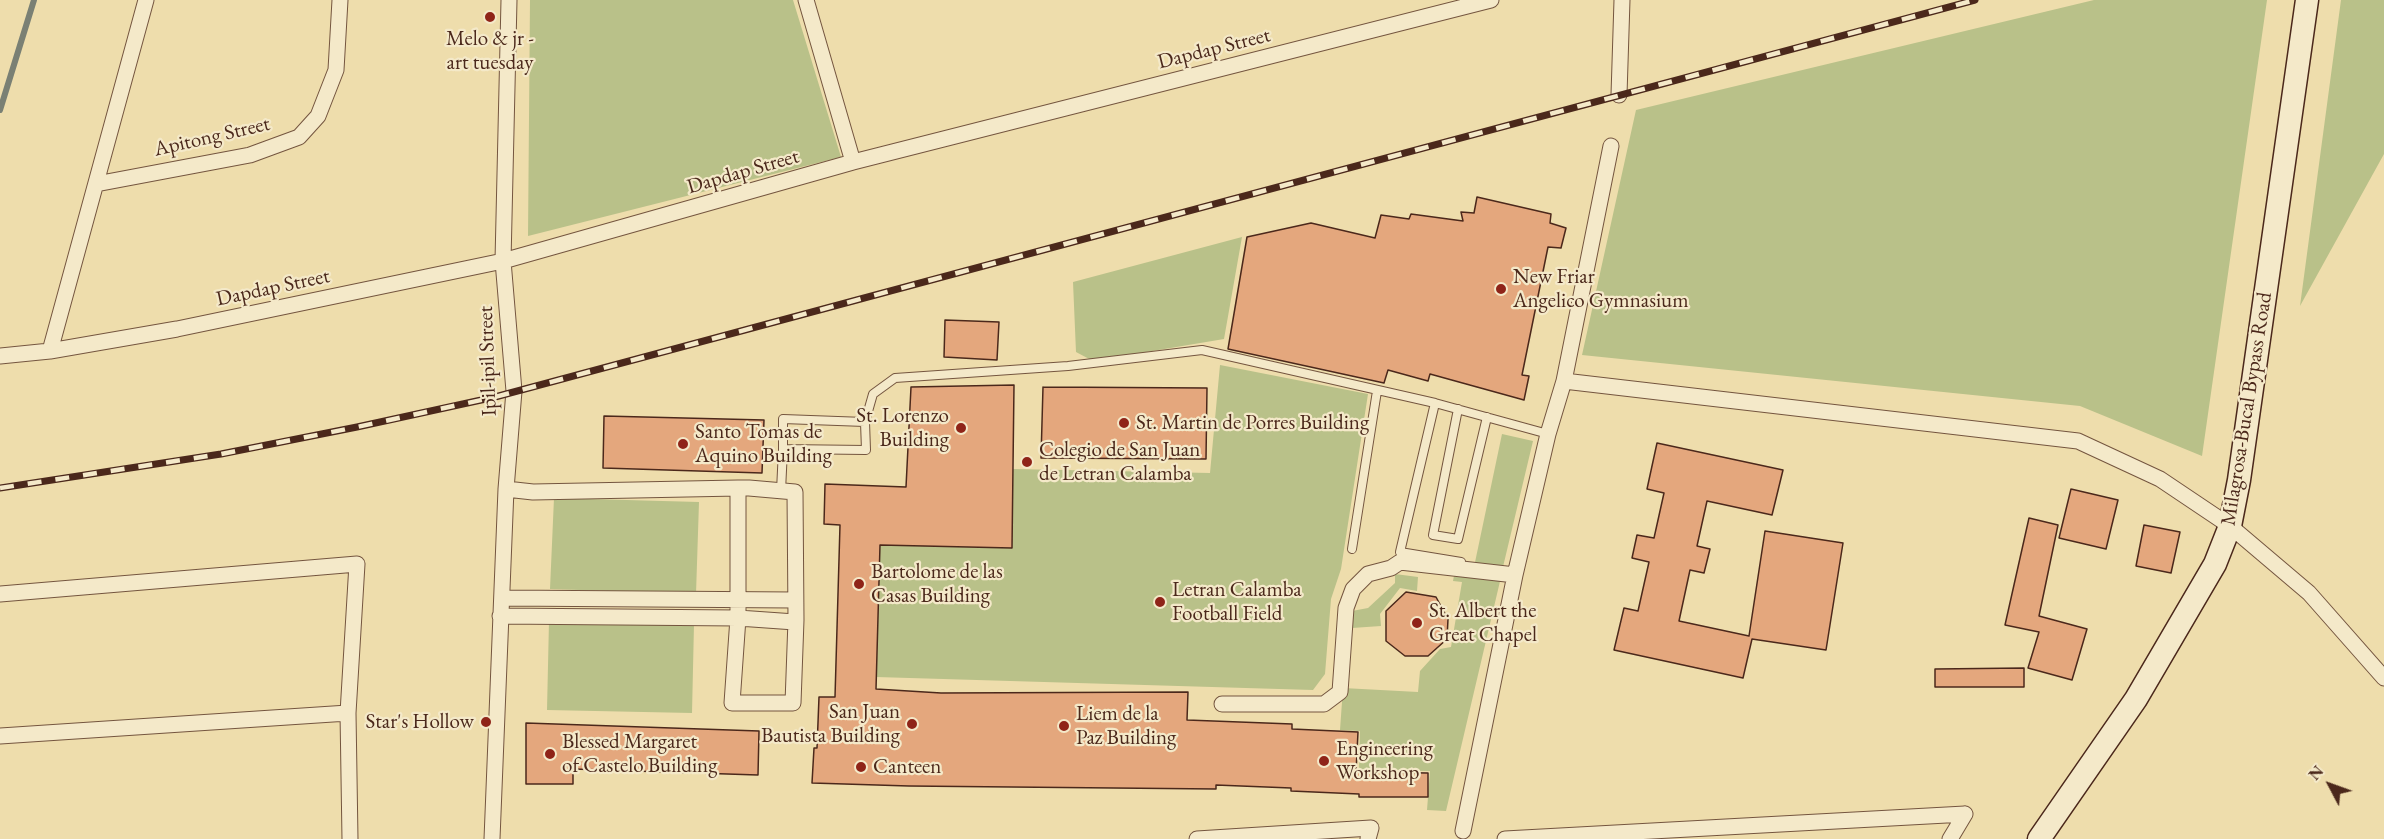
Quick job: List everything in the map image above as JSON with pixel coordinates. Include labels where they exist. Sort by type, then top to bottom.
[{"type":"main road","name":"Milagrosa-Bucal Bypass Road","points":[[2038,839],[2136,699],[2215,564],[2230,526],[2239,480],[2307,0]]},
{"type":"street","points":[[50,351],[146,0]]},
{"type":"street","name":"Apitong Street","points":[[96,184],[250,155],[299,137],[318,116],[336,70],[340,0]]},
{"type":"street","name":"Ipil-ipil Street","points":[[492,839],[506,489],[514,392],[503,261],[509,0]]},
{"type":"street","points":[[806,0],[853,162]]},
{"type":"street","name":"Dapdap Street","points":[[0,356],[50,351],[177,329],[503,261],[853,162],[1491,0]]},
{"type":"street","points":[[1619,95],[1622,0]]},
{"type":"street","points":[[1463,831],[1516,573],[1548,434],[1564,381],[1611,146]]},
{"type":"street","points":[[1564,381],[2078,441],[2160,479],[2230,526],[2309,593],[2384,678]]},
{"type":"street","points":[[506,489],[533,492],[738,488],[795,492],[795,622],[792,703],[732,703],[738,618],[738,488]]},
{"type":"street","points":[[1222,704],[1324,704],[1340,692],[1346,608],[1353,589],[1368,574],[1391,568],[1400,562],[1516,573]]},
{"type":"street","points":[[0,594],[357,564],[348,713],[350,839]]},
{"type":"street","points":[[502,598],[794,600]]},
{"type":"street","points":[[500,616],[738,618],[795,622]]},
{"type":"street","points":[[0,736],[348,713]]},
{"type":"street","points":[[1505,839],[1965,814],[1950,839]]},
{"type":"street","points":[[1197,839],[1371,828],[1368,839]]},
{"type":"lane","points":[[783,449],[866,450],[866,422],[873,394],[895,378],[1057,368],[1202,350],[1435,403],[1548,434]]},
{"type":"lane","points":[[1352,549],[1377,391]]},
{"type":"lane","points":[[1435,403],[1400,552],[1516,573]]},
{"type":"lane","points":[[1458,409],[1433,535],[1458,539],[1487,417]]},
{"type":"lane","points":[[781,491],[783,419],[866,422]]},
{"type":"green space","points":[[530,0],[793,0],[841,157],[528,236]]},
{"type":"green space","points":[[2094,0],[2267,0],[2202,456],[2080,406],[1582,355],[1636,110]]},
{"type":"green space","points":[[2341,0],[2384,0],[2384,154],[2300,306]]},
{"type":"green space","points":[[1242,237],[1224,339],[1093,361],[1076,352],[1073,282]]},
{"type":"green space","points":[[1220,365],[1368,394],[1341,569],[1331,599],[1325,674],[1313,690],[876,677],[880,545],[1012,548],[1013,469],[1210,473]]},
{"type":"green space","points":[[1502,434],[1533,441],[1502,571],[1474,567]]},
{"type":"green space","points":[[554,498],[699,502],[696,594],[550,589]]},
{"type":"green space","points":[[1455,570],[1501,577],[1446,811],[1427,810],[1430,771],[1359,770],[1360,731],[1340,730],[1343,688],[1418,692],[1420,671],[1440,649],[1451,647],[1462,582],[1453,581]]},
{"type":"green space","points":[[1395,574],[1418,577],[1417,591],[1400,588],[1380,614],[1381,626],[1352,628],[1352,611],[1368,608],[1395,583]]},
{"type":"green space","points":[[549,621],[694,624],[692,713],[547,710]]},
{"type":"building","points":[[1477,197],[1551,214],[1550,223],[1566,228],[1561,248],[1548,247],[1522,375],[1529,376],[1524,400],[1430,374],[1428,381],[1388,370],[1384,383],[1228,349],[1247,237],[1311,223],[1375,238],[1381,215],[1409,219],[1411,214],[1463,221],[1461,212],[1474,213]]},
{"type":"building","points":[[945,320],[999,322],[997,360],[944,357]]},
{"type":"building","points":[[1014,385],[1012,548],[880,545],[876,689],[941,693],[1188,692],[1187,720],[1292,724],[1292,729],[1358,732],[1356,772],[1428,773],[1428,797],[1359,797],[1359,794],[1291,791],[1291,788],[1216,785],[1216,789],[812,783],[814,748],[817,748],[819,697],[835,697],[840,525],[824,524],[825,484],[906,487],[911,387]]},
{"type":"building","name":"St. Martin de Porres Building","points":[[1043,387],[1207,388],[1206,459],[1041,458]]},
{"type":"building","name":"Santo Tomas de Aquino Building","points":[[604,416],[764,420],[762,473],[603,468]]},
{"type":"building","points":[[1657,443],[1783,470],[1772,515],[1707,501],[1697,546],[1710,549],[1704,573],[1690,570],[1679,621],[1749,636],[1765,531],[1843,543],[1826,650],[1752,639],[1743,678],[1614,650],[1624,608],[1638,611],[1649,562],[1632,558],[1637,535],[1654,538],[1664,493],[1647,489]]},
{"type":"building","points":[[2071,489],[2118,500],[2106,549],[2059,538]]},
{"type":"building","points":[[2029,518],[2058,525],[2039,616],[2087,629],[2072,680],[2028,668],[2039,632],[2005,625]]},
{"type":"building","points":[[2144,525],[2180,532],[2171,573],[2136,566]]},
{"type":"building","name":"St. Albert the Great Chapel","points":[[1406,592],[1436,597],[1448,619],[1447,639],[1428,656],[1405,656],[1386,641],[1386,611]]},
{"type":"building","points":[[2024,668],[2024,687],[1935,687],[1935,669]]},
{"type":"building","points":[[526,723],[759,731],[758,775],[573,769],[573,784],[526,784]]},
{"type":"waterway","points":[[0,110],[34,0]]},
{"type":"railway","points":[[0,488],[221,454],[495,397],[1975,0]]},
{"type":"place","name":"Melo & jr - art tuesday","points":[[490,17]]},
{"type":"place","name":"New Friar Angelico Gymnasium","points":[[1501,289]]},
{"type":"place","name":"St. Martin de Porres Building","points":[[1124,423]]},
{"type":"place","name":"St. Lorenzo Building","points":[[961,428]]},
{"type":"place","name":"Santo Tomas de Aquino Building","points":[[683,444]]},
{"type":"place","name":"Colegio de San Juan de Letran Calamba","points":[[1027,462]]},
{"type":"place","name":"Bartolome de las Casas Building","points":[[859,584]]},
{"type":"place","name":"Letran Calamba Football Field","points":[[1160,602]]},
{"type":"place","name":"St. Albert the Great Chapel","points":[[1417,623]]},
{"type":"place","name":"Star's Hollow","points":[[486,722]]},
{"type":"place","name":"San Juan Bautista Building","points":[[912,724]]},
{"type":"place","name":"Liem de la Paz Building","points":[[1064,726]]},
{"type":"place","name":"Blessed Margaret of Castelo Building","points":[[550,754]]},
{"type":"place","name":"Engineering Workshop","points":[[1324,761]]},
{"type":"place","name":"Canteen","points":[[861,767]]}]
